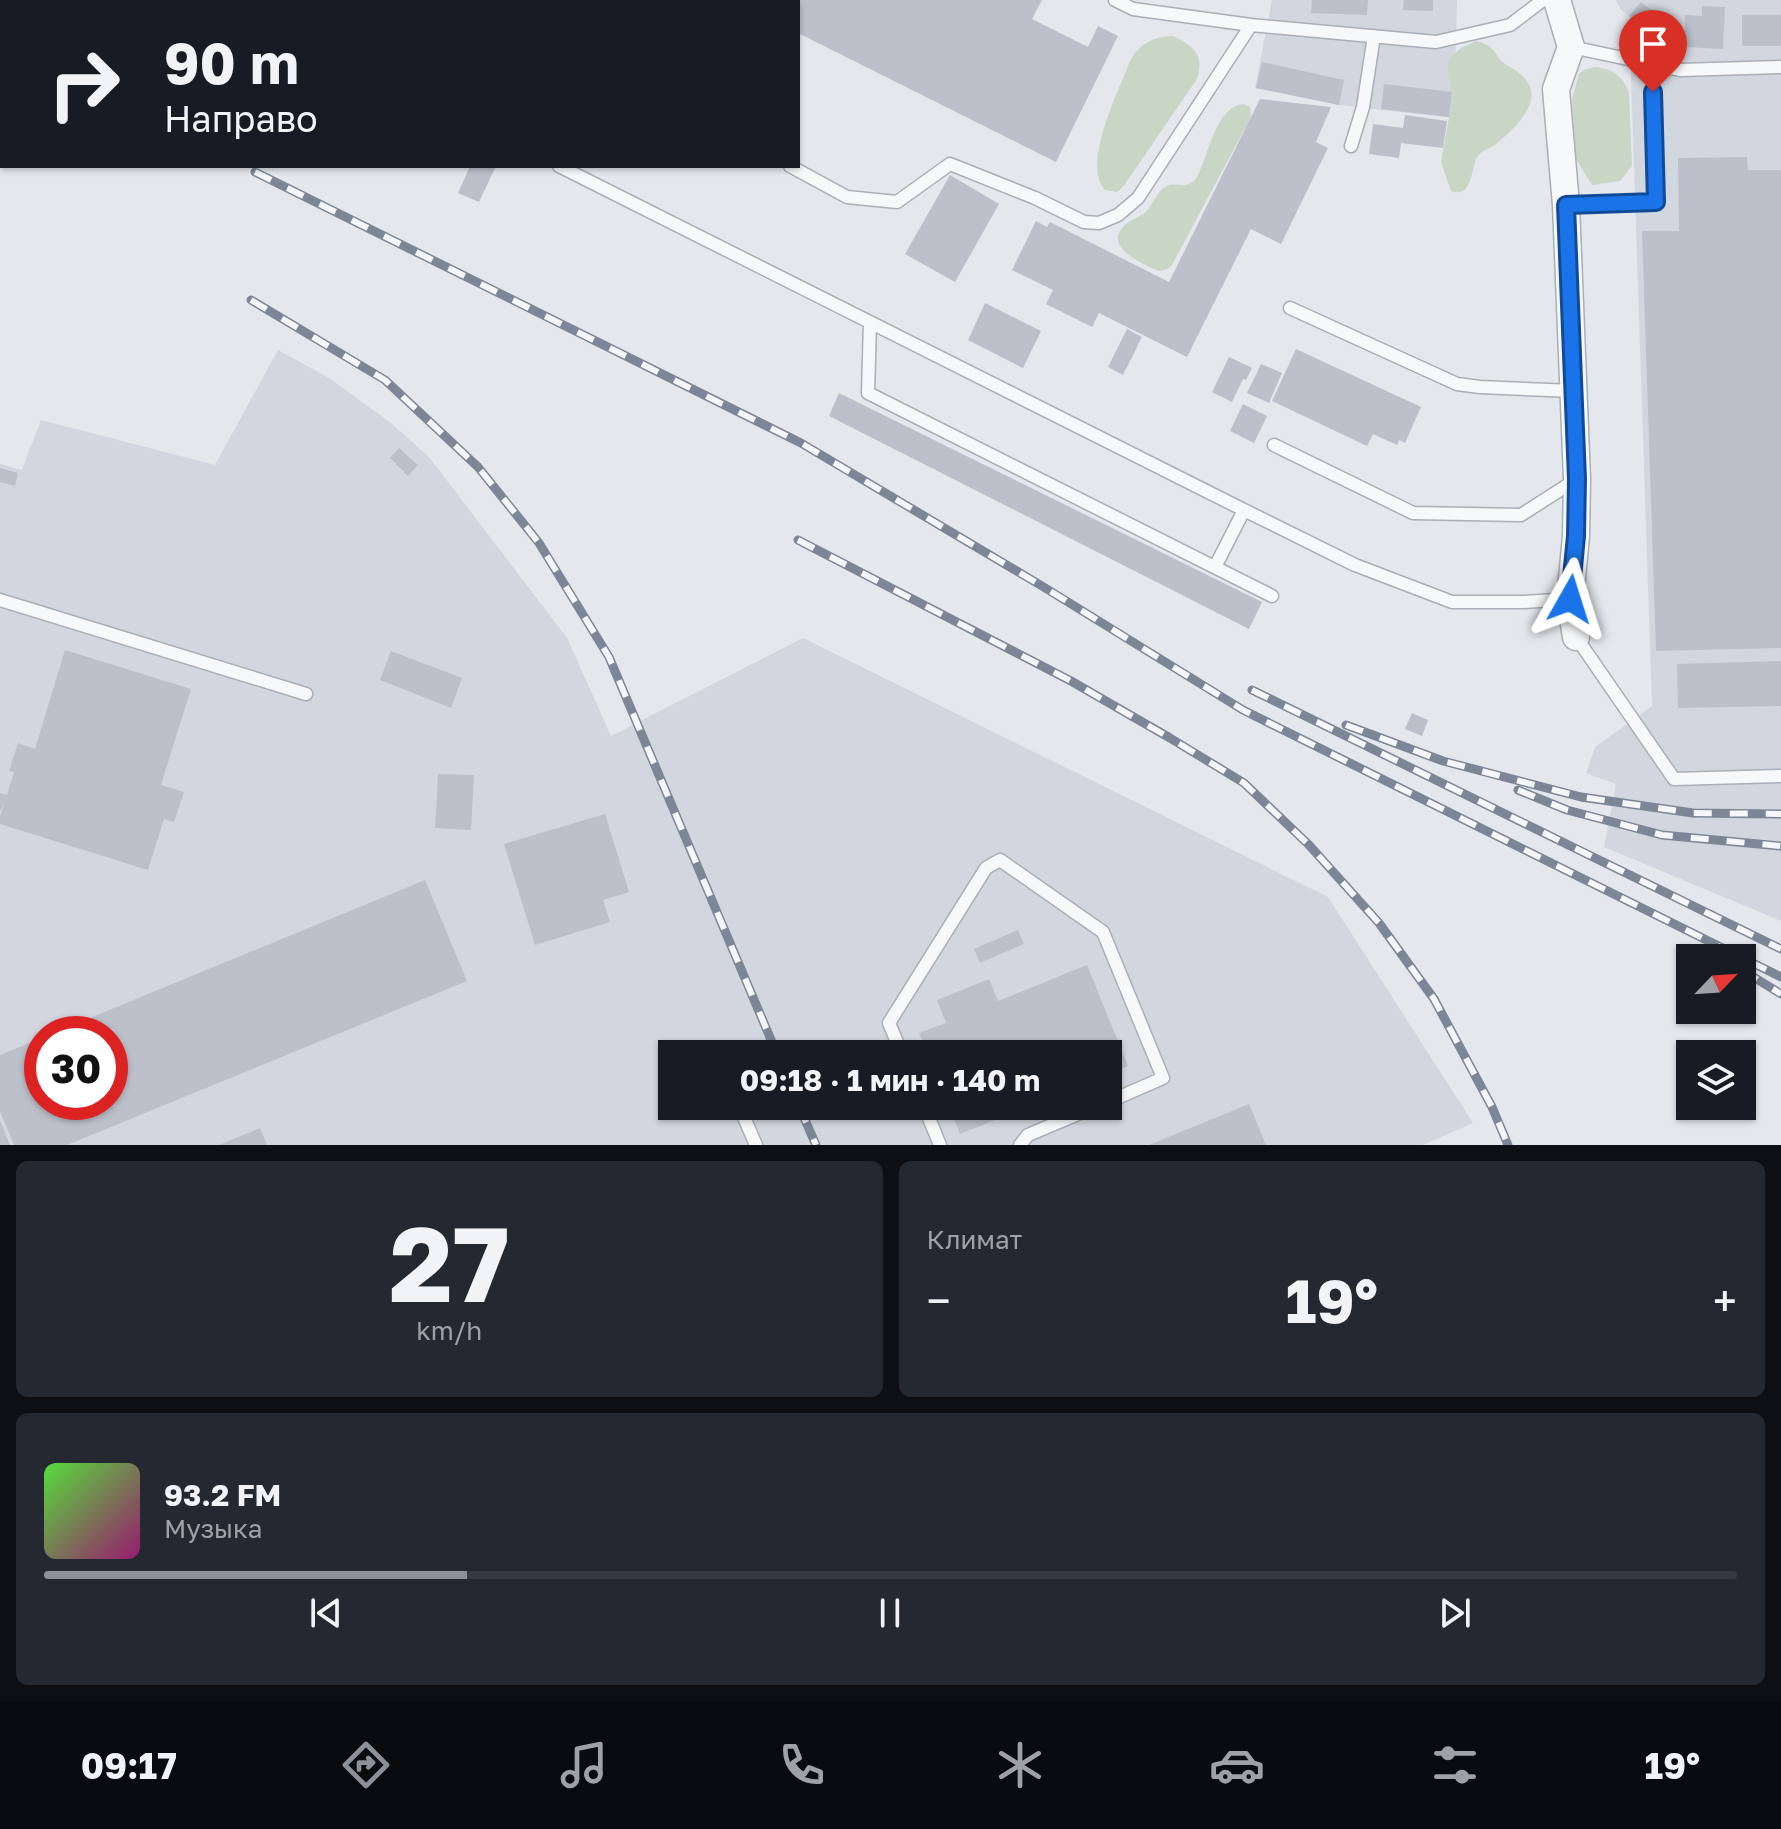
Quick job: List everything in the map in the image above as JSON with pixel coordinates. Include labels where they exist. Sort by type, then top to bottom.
[{"type":"street","points":[[1557,0],[1571,47],[1556,89],[1566,205],[1577,479],[1570,599],[1576,637]]},
{"type":"lane","points":[[1115,0],[1133,9],[1251,25],[1436,42],[1510,25],[1543,0]]},
{"type":"lane","points":[[794,168],[847,197],[897,202],[950,164],[1035,198],[1084,222],[1099,223],[1118,215],[1138,198],[1251,25]]},
{"type":"lane","points":[[1351,146],[1363,107],[1374,36]]},
{"type":"lane","points":[[1571,47],[1680,70],[1781,67]]},
{"type":"lane","points":[[1566,205],[1656,202],[1653,64]]},
{"type":"lane","points":[[563,168],[1355,565],[1452,602],[1570,599]]},
{"type":"lane","points":[[1290,308],[1457,384],[1573,391]]},
{"type":"lane","points":[[870,322],[868,393],[1272,596]]},
{"type":"lane","points":[[1274,445],[1413,513],[1521,515],[1577,479]]},
{"type":"lane","points":[[1215,567],[1244,510]]},
{"type":"lane","points":[[0,600],[306,694]]},
{"type":"lane","points":[[1576,637],[1674,779],[1781,776]]},
{"type":"lane","points":[[896,1040],[889,1023],[986,868],[1000,860],[1103,932],[1163,1078],[1122,1096]]},
{"type":"lane","points":[[745,1120],[756,1145]]},
{"type":"lane","points":[[930,1120],[940,1145]]},
{"type":"lane","points":[[1020,1145],[1028,1135],[1064,1120]]},
{"type":"shaded area","points":[[1272,0],[1457,0],[1454,118],[1339,105],[1255,88]]},
{"type":"shaded area","points":[[1616,0],[1781,0],[1781,921],[1604,847],[1616,784],[1586,773],[1595,747],[1652,706],[1629,16],[1621,10]]},
{"type":"shaded area","points":[[278,350],[329,378],[391,423],[429,457],[567,638],[611,736],[803,638],[1328,897],[1473,1123],[1423,1145],[0,1145],[0,464],[22,470],[41,420],[215,465]]},
{"type":"green space","points":[[1173,36],[1196,52],[1199,63],[1197,79],[1123,187],[1117,192],[1105,190],[1099,178],[1099,146],[1130,61],[1148,42]]},
{"type":"green space","points":[[1476,41],[1489,46],[1503,63],[1522,75],[1529,85],[1530,105],[1507,134],[1479,155],[1467,187],[1463,191],[1451,191],[1441,162],[1453,95],[1448,64],[1461,48]]},
{"type":"green space","points":[[1594,67],[1616,74],[1629,93],[1632,166],[1620,181],[1592,185],[1576,159],[1572,99],[1579,74]]},
{"type":"green space","points":[[1244,104],[1250,107],[1251,117],[1172,265],[1159,271],[1127,254],[1118,241],[1125,225],[1147,211],[1163,188],[1188,184],[1196,179],[1219,123],[1234,107]]},
{"type":"building","points":[[800,0],[1042,0],[1032,19],[1088,47],[1098,26],[1118,36],[1056,162],[800,34]]},
{"type":"building","points":[[1312,0],[1368,0],[1367,15],[1311,13]]},
{"type":"building","points":[[1404,0],[1433,0],[1433,11],[1403,10]]},
{"type":"building","points":[[1641,2],[1673,27],[1676,24],[1685,31],[1685,15],[1702,16],[1702,6],[1725,7],[1723,49],[1684,47],[1661,41],[1629,16]]},
{"type":"building","points":[[1742,15],[1781,15],[1781,46],[1742,46]]},
{"type":"building","points":[[1262,62],[1344,80],[1339,105],[1256,88]]},
{"type":"building","points":[[1384,84],[1452,92],[1449,117],[1381,109]]},
{"type":"building","points":[[1260,99],[1331,107],[1316,142],[1328,148],[1281,244],[1251,229],[1187,357],[1099,313],[1092,327],[1046,304],[1053,290],[1012,270],[1036,221],[1047,227],[1050,222],[1169,282]]},
{"type":"building","points":[[1405,115],[1447,121],[1443,148],[1401,143],[1399,158],[1369,154],[1373,124],[1403,128]]},
{"type":"building","points":[[1747,157],[1748,170],[1781,170],[1781,648],[1656,651],[1642,231],[1679,231],[1678,158]]},
{"type":"building","points":[[469,168],[495,168],[479,202],[458,193]]},
{"type":"building","points":[[950,175],[999,204],[955,282],[905,254]]},
{"type":"building","points":[[985,303],[1041,331],[1023,368],[968,340]]},
{"type":"building","points":[[1127,329],[1142,337],[1123,375],[1108,367]]},
{"type":"building","points":[[1296,349],[1421,407],[1405,443],[1399,440],[1397,445],[1373,434],[1367,446],[1272,401]]},
{"type":"building","points":[[1229,357],[1252,368],[1232,402],[1212,392]]},
{"type":"building","points":[[1261,364],[1282,373],[1269,403],[1247,393]]},
{"type":"building","points":[[839,393],[1262,602],[1249,629],[829,416]]},
{"type":"building","points":[[1243,404],[1267,416],[1254,443],[1230,431]]},
{"type":"building","points":[[399,448],[418,465],[408,476],[390,458]]},
{"type":"building","points":[[0,468],[18,473],[15,486],[0,482]]},
{"type":"building","points":[[65,650],[191,689],[161,785],[184,792],[174,822],[164,819],[148,870],[0,824],[4,804],[0,811],[0,793],[7,795],[14,772],[9,771],[18,743],[35,749]]},
{"type":"building","points":[[391,651],[462,678],[451,708],[380,680]]},
{"type":"building","points":[[1781,661],[1781,706],[1678,708],[1677,664]]},
{"type":"building","points":[[1412,713],[1428,720],[1422,736],[1405,729]]},
{"type":"building","points":[[438,774],[474,775],[471,830],[435,828]]},
{"type":"building","points":[[605,814],[629,892],[603,900],[610,922],[535,945],[504,844]]},
{"type":"building","points":[[425,880],[467,981],[128,1120],[128,1016],[95,1016]]},
{"type":"building","points":[[1018,930],[1024,944],[980,963],[974,949]]},
{"type":"building","points":[[1087,965],[1117,1040],[922,1040],[919,1033],[946,1023],[937,1000],[989,979],[998,1001]]},
{"type":"building","points":[[24,1045],[24,1120],[128,1120],[67,1145],[14,1145],[0,1111],[0,1055]]},
{"type":"building","points":[[1122,1051],[1128,1066],[1122,1068]]},
{"type":"building","points":[[1249,1104],[1266,1145],[1149,1145]]},
{"type":"building","points":[[954,1120],[995,1120],[960,1134]]},
{"type":"building","points":[[0,1121],[10,1145],[0,1145]]},
{"type":"building","points":[[260,1128],[267,1145],[219,1145]]},
{"type":"railway","points":[[255,172],[801,443],[1243,710],[1781,977]]},
{"type":"railway","points":[[251,300],[385,380],[478,467],[539,543],[609,657],[771,1040]]},
{"type":"railway","points":[[798,540],[1071,681],[1244,783],[1309,845],[1379,923],[1434,999],[1492,1107],[1508,1145]]},
{"type":"railway","points":[[1252,690],[1781,949]]},
{"type":"railway","points":[[1346,725],[1443,761],[1581,797],[1693,813],[1781,814]]},
{"type":"railway","points":[[1518,790],[1567,810],[1662,835],[1781,846]]},
{"type":"railway","points":[[1756,979],[1781,994]]},
{"type":"railway","points":[[805,1120],[816,1145]]},
{"type":"route","points":[[1570,599],[1577,479],[1566,205],[1656,202],[1653,92]]}]
